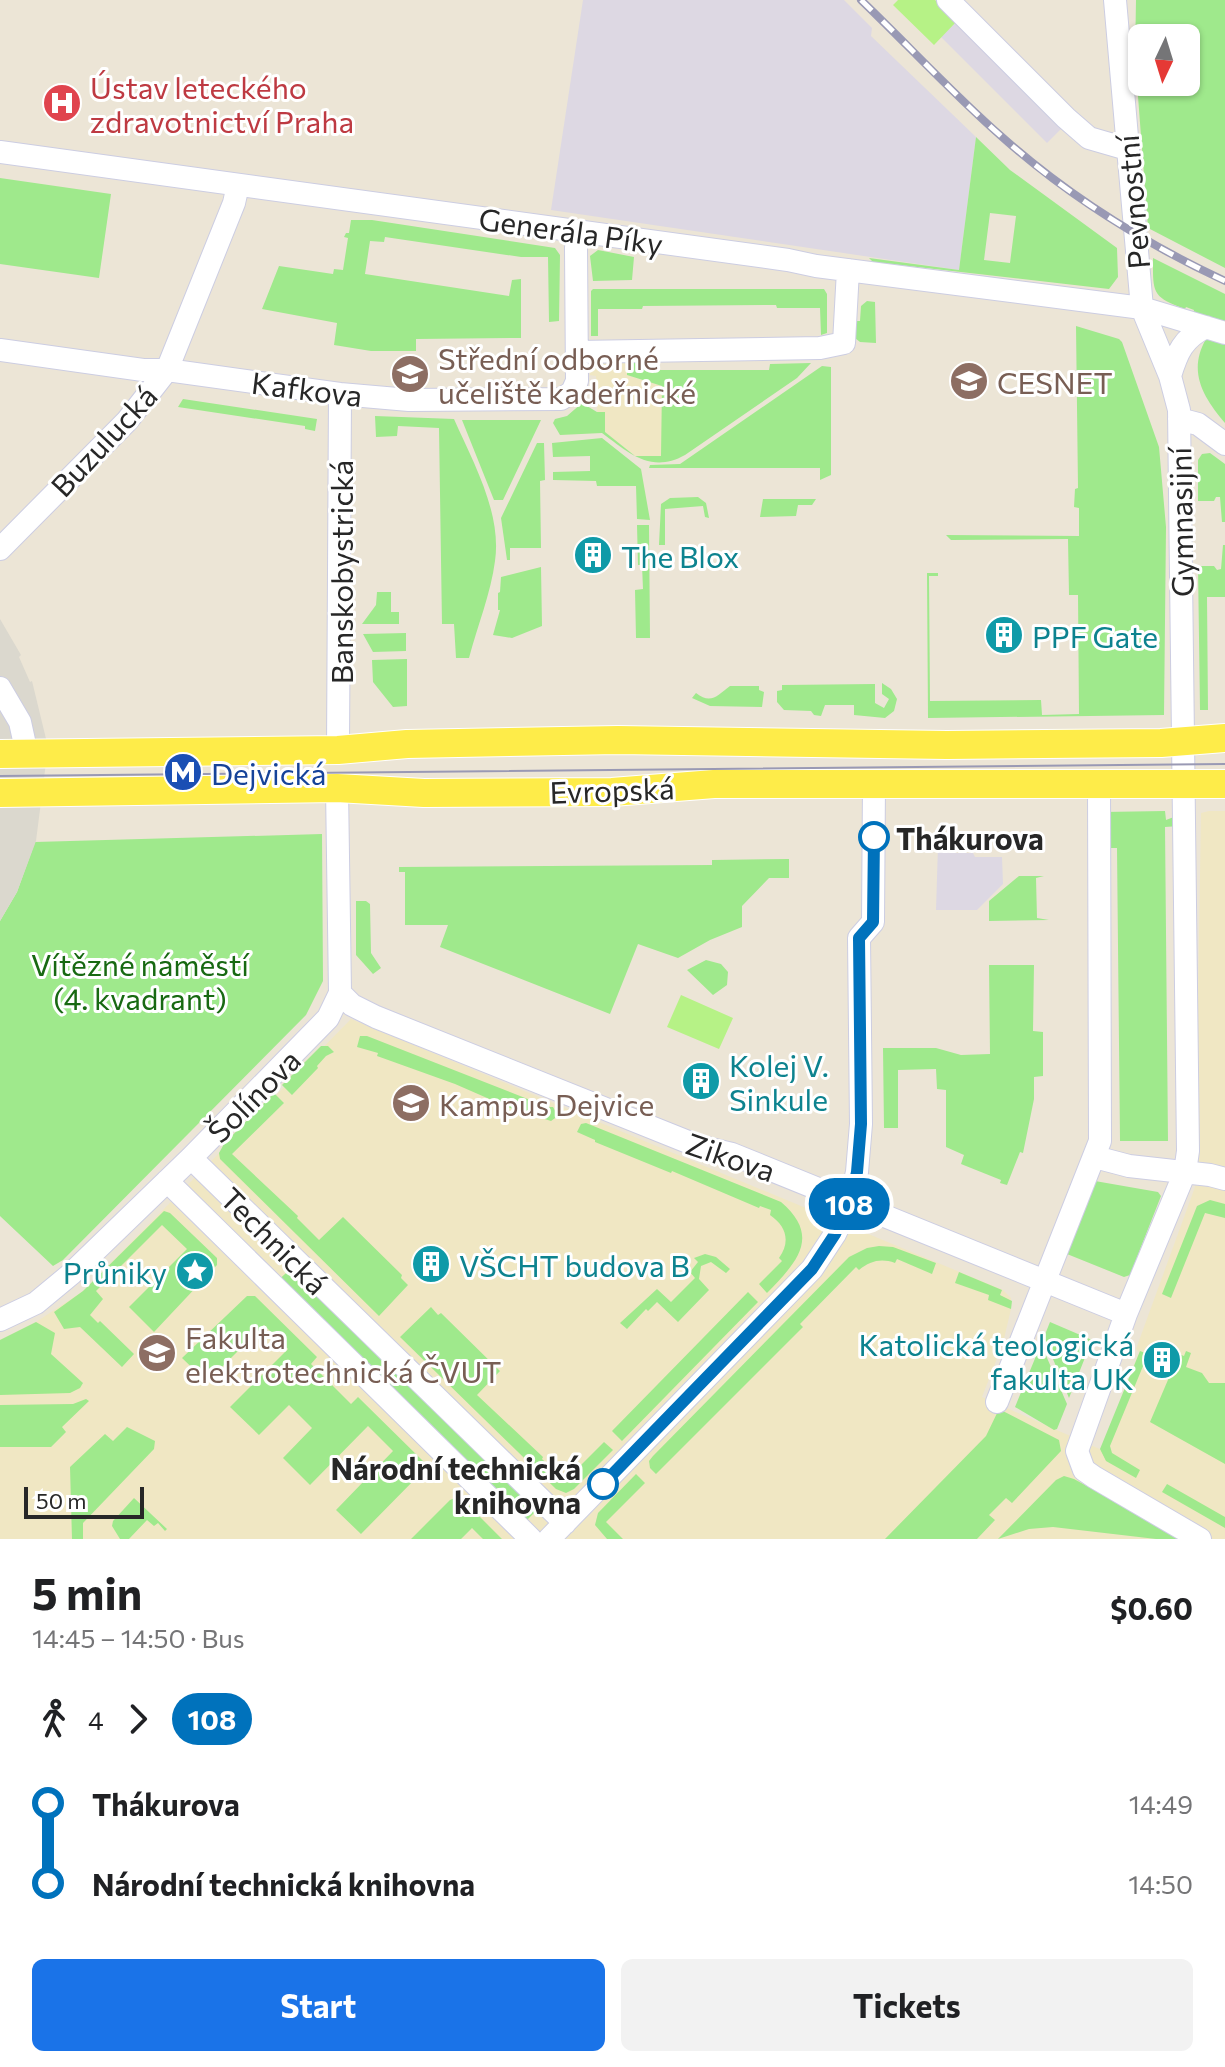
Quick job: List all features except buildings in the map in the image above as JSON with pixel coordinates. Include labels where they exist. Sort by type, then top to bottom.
[{"type":"main road","name":"Evropská","points":[[14,754],[338,750],[407,744],[618,740],[947,745],[1225,738]]},
{"type":"main road","name":"Evropská","points":[[0,793],[337,788],[424,793],[596,792],[714,784],[1225,784]]},
{"type":"street","points":[[948,0],[1089,138],[1127,149]]},
{"type":"street","name":"Pevnostní","points":[[1115,0],[1142,308]]},
{"type":"street","name":"Generála Píky","points":[[0,152],[1142,308],[1215,330]]},
{"type":"street","name":"Buzulucká","points":[[0,549],[127,421],[167,370],[234,203],[238,185]]},
{"type":"street","name":"Kafkova","points":[[0,350],[340,394],[409,400],[554,401],[566,397],[577,381],[578,231]]},
{"type":"street","points":[[577,352],[820,348],[844,343],[848,270]]},
{"type":"street","name":"Gymnasijní","points":[[1142,308],[1170,376],[1179,419],[1184,784]]},
{"type":"street","points":[[1170,376],[1188,338],[1215,330]]},
{"type":"street","name":"Banskobystrická","points":[[338,750],[340,394]]},
{"type":"street","points":[[1179,419],[1198,424],[1225,444]]},
{"type":"street","points":[[0,688],[20,722],[14,754]]},
{"type":"street","points":[[549,1539],[812,1269],[835,1234],[850,1202],[857,1172],[861,1124],[859,938],[873,922],[874,783]]},
{"type":"street","points":[[1184,784],[1188,1142],[1185,1172],[1126,1314],[1078,1444],[1084,1470],[1200,1539]]},
{"type":"street","points":[[997,1402],[1095,1157],[1102,1124],[1099,785]]},
{"type":"street","points":[[337,788],[340,993]]},
{"type":"street","name":"Šolínova","points":[[0,1320],[36,1303],[71,1274],[191,1158],[328,1018],[340,993]]},
{"type":"street","name":"Zikova","points":[[340,993],[358,1009],[391,1023],[698,1146],[732,1154],[1126,1314]]},
{"type":"street","points":[[1095,1157],[1129,1166],[1225,1179]]},
{"type":"street","name":"Technická","points":[[191,1158],[565,1523]]},
{"type":"street","name":"Technická","points":[[167,1181],[531,1539]]},
{"type":"shaded area","points":[[583,0],[844,0],[872,28],[871,36],[976,137],[959,270],[551,210]]},
{"type":"shaded area","points":[[957,21],[1064,126],[1047,143],[941,37]]},
{"type":"shaded area","points":[[590,361],[627,361],[627,375],[662,386],[662,456],[635,456],[605,432],[605,412],[597,412],[596,376],[590,375]]},
{"type":"shaded area","points":[[0,619],[32,681],[48,747],[36,841],[17,892],[0,921]]},
{"type":"shaded area","name":"Kampus Dejvice","points":[[1225,811],[1225,1539],[0,1539],[0,1340],[36,1322],[83,1291],[351,1019],[1003,1290],[1011,1298],[1011,1309],[1003,1343],[982,1397],[1102,1450],[1195,1187],[1201,813]]},
{"type":"shaded area","points":[[938,846],[945,846],[950,853],[1002,857],[1003,884],[977,910],[936,910]]},
{"type":"green space","points":[[898,0],[935,0],[957,21],[934,45],[893,5]]},
{"type":"green space","points":[[1136,0],[1225,0],[1225,268],[1148,228],[1138,96],[1200,96],[1200,24],[1136,24]]},
{"type":"green space","points":[[976,137],[1010,170],[1117,248],[1118,277],[1109,289],[873,262],[869,258],[959,270]],"holes":[[[990,213],[1016,216],[1010,263],[984,260]]]},
{"type":"green space","points":[[0,178],[111,194],[99,278],[0,264]]},
{"type":"green space","points":[[351,220],[372,220],[555,248],[560,255],[559,321],[549,322],[548,257],[521,257],[385,237],[384,242],[370,241],[365,274],[509,296],[512,280],[521,279],[521,338],[416,339],[416,351],[371,351],[334,345],[337,323],[262,309],[279,266],[333,274],[334,269],[343,270],[348,238],[344,237],[349,233]]},
{"type":"green space","points":[[598,250],[634,257],[632,280],[593,281],[590,256]]},
{"type":"green space","points":[[1153,258],[1225,294],[1225,326],[1193,315],[1194,310],[1174,305],[1160,297],[1154,286]]},
{"type":"green space","points":[[593,289],[824,289],[827,294],[827,333],[821,335],[820,308],[777,308],[776,305],[643,306],[642,309],[598,309],[598,336],[591,336]]},
{"type":"green space","points":[[867,301],[875,302],[876,343],[860,342],[855,338],[854,321],[860,321],[861,306]]},
{"type":"green space","points":[[1076,326],[1122,342],[1159,447],[1166,527],[1164,715],[928,718],[927,573],[938,573],[938,576],[929,576],[930,701],[1041,700],[1042,715],[1079,714],[1078,595],[1069,595],[1068,539],[951,540],[946,535],[1079,536],[1079,508],[1074,507],[1075,489],[1078,488]]},
{"type":"green space","points":[[1206,339],[1225,343],[1225,423],[1210,404],[1198,373],[1200,351]]},
{"type":"green space","points":[[648,358],[649,370],[769,370],[770,364],[811,363],[797,378],[685,455],[661,462],[636,456],[661,456],[662,386],[627,375],[627,361]]},
{"type":"green space","points":[[822,366],[831,367],[831,475],[820,480],[820,468],[649,468],[650,465],[680,464]]},
{"type":"green space","points":[[183,399],[317,419],[315,431],[305,429],[305,426],[178,407]]},
{"type":"green space","points":[[582,403],[597,412],[605,412],[605,432],[634,455],[602,433],[560,435],[553,423]]},
{"type":"green space","points":[[375,416],[454,419],[484,488],[494,525],[495,561],[469,658],[456,658],[454,624],[442,624],[439,428],[398,426],[397,436],[376,437]]},
{"type":"green space","points":[[462,420],[541,420],[503,500],[494,500]]},
{"type":"green space","points":[[602,438],[641,469],[650,520],[637,519],[636,486],[597,486],[596,481],[553,480],[553,472],[590,471],[590,456],[553,457],[552,443]]},
{"type":"green space","points":[[537,443],[544,443],[545,480],[540,481],[541,548],[510,548],[510,560],[507,560],[501,518]]},
{"type":"green space","points":[[1210,453],[1225,464],[1225,522],[1222,522],[1220,497],[1214,501],[1198,501],[1198,460],[1202,454]]},
{"type":"green space","points":[[698,497],[706,503],[709,518],[705,517],[703,506],[665,509],[665,545],[659,545],[661,504],[670,498]]},
{"type":"green space","points":[[763,499],[816,499],[812,505],[798,505],[796,516],[760,517]]},
{"type":"green space","points":[[637,525],[649,525],[650,638],[636,638],[635,590],[643,589],[642,565],[638,565]]},
{"type":"green space","points":[[1223,545],[1225,597],[1207,597],[1208,710],[1200,710],[1198,566],[1221,569]]},
{"type":"green space","points":[[541,567],[542,626],[512,638],[493,635],[500,610],[498,593],[501,577]]},
{"type":"green space","points":[[377,592],[391,592],[391,612],[399,612],[399,624],[362,624],[376,605]]},
{"type":"green space","points":[[406,633],[406,651],[373,652],[363,634]]},
{"type":"green space","points":[[407,659],[407,706],[393,707],[373,682],[372,660]]},
{"type":"green space","points":[[882,683],[891,689],[897,699],[894,711],[885,718],[854,715],[854,705],[825,705],[821,716],[811,711],[784,710],[777,702],[777,691],[782,690],[782,685],[875,684],[875,703],[884,708],[889,699],[882,694]]},
{"type":"green space","points":[[730,686],[759,686],[759,690],[764,692],[762,707],[710,706],[692,698],[696,693],[701,697],[714,697]]},
{"type":"green space","points":[[1165,811],[1166,820],[1179,815],[1179,826],[1165,827],[1168,1141],[1120,1141],[1117,848],[1103,848],[1103,812]]},
{"type":"green space","name":"Vítězné náměstí (4. kvadrant)","points":[[322,834],[323,981],[306,1015],[63,1260],[53,1266],[0,1216],[0,921],[17,892],[35,842]]},
{"type":"green space","points":[[789,859],[789,878],[769,878],[742,906],[742,927],[678,958],[638,944],[610,1014],[440,947],[448,925],[405,925],[405,872],[399,872],[399,867],[712,865],[712,860]]},
{"type":"green space","points":[[1019,876],[1044,876],[1036,878],[1037,918],[1049,920],[989,921],[989,901]]},
{"type":"green space","points":[[356,901],[370,904],[371,953],[381,968],[373,974],[356,955]]},
{"type":"green space","points":[[706,960],[721,964],[728,972],[727,985],[713,995],[687,970]]},
{"type":"green space","points":[[989,965],[1034,965],[1033,1031],[1043,1032],[1043,1076],[1034,1077],[1034,1099],[1023,1153],[1020,1152],[1007,1185],[961,1164],[964,1155],[946,1147],[946,1090],[937,1089],[936,1069],[898,1070],[898,1128],[884,1128],[883,1048],[936,1048],[961,1055],[990,1054]]},
{"type":"green space","points":[[681,995],[733,1018],[719,1049],[667,1027]]},
{"type":"green space","points":[[360,1036],[367,1036],[553,1107],[558,1116],[551,1121],[531,1117],[455,1084],[377,1056],[378,1053],[357,1047]]},
{"type":"green space","points":[[321,1046],[328,1046],[334,1052],[326,1056],[292,1095],[282,1085]]},
{"type":"green space","points":[[274,1093],[284,1103],[232,1154],[319,1240],[343,1217],[402,1275],[401,1278],[408,1285],[379,1316],[220,1159],[219,1153],[224,1144]]},
{"type":"green space","points":[[586,1123],[781,1202],[800,1227],[802,1238],[795,1260],[767,1293],[759,1284],[782,1261],[779,1258],[786,1240],[780,1224],[770,1215],[771,1210],[759,1208],[595,1142],[577,1132],[581,1124]]},
{"type":"green space","points":[[1095,1181],[1158,1192],[1161,1196],[1130,1275],[1124,1277],[1067,1254]]},
{"type":"green space","points":[[1210,1200],[1225,1204],[1225,1218],[1205,1213],[1171,1298],[1162,1294],[1197,1206]]},
{"type":"green space","points":[[164,1211],[170,1213],[217,1258],[217,1265],[154,1332],[129,1307],[187,1249],[162,1225],[96,1291],[103,1299],[90,1315],[134,1354],[122,1367],[80,1327],[64,1329],[54,1312],[83,1291]]},
{"type":"green space","points":[[879,1246],[893,1247],[936,1263],[932,1274],[897,1259],[895,1263],[880,1261],[859,1270],[856,1267],[800,1324],[803,1327],[656,1474],[650,1468],[649,1461],[653,1456],[849,1257]]},
{"type":"green space","points":[[705,1254],[716,1257],[730,1269],[726,1273],[711,1262],[701,1266],[699,1279],[709,1290],[678,1322],[657,1302],[627,1329],[620,1323],[657,1289],[671,1302],[695,1278],[690,1272],[698,1262],[694,1258]]},
{"type":"green space","points":[[294,1266],[539,1508],[523,1524],[276,1282]]},
{"type":"green space","points":[[959,1272],[1002,1290],[1000,1295],[1012,1301],[1011,1309],[988,1300],[989,1295],[955,1283]]},
{"type":"green space","points":[[748,1292],[758,1302],[622,1441],[612,1431]]},
{"type":"green space","points":[[247,1296],[255,1296],[317,1357],[311,1364],[351,1404],[358,1397],[424,1462],[422,1472],[361,1534],[336,1510],[393,1451],[368,1426],[310,1485],[283,1458],[312,1428],[289,1405],[259,1435],[230,1407],[288,1349],[264,1325],[207,1382],[182,1358]]},
{"type":"green space","points":[[431,1307],[438,1315],[441,1313],[500,1371],[477,1395],[565,1481],[604,1442],[613,1450],[574,1489],[566,1493],[556,1489],[400,1337]]},
{"type":"green space","points":[[36,1322],[55,1333],[51,1354],[83,1383],[70,1393],[0,1395],[0,1340]]},
{"type":"green space","points":[[1050,1322],[1092,1340],[1069,1398],[1044,1337]]},
{"type":"green space","points":[[1041,1344],[1067,1404],[1054,1430],[1015,1407]]},
{"type":"green space","points":[[1140,1351],[1148,1354],[1110,1446],[1112,1453],[1140,1470],[1136,1478],[1106,1461],[1100,1449]]},
{"type":"green space","points":[[1186,1351],[1191,1353],[1186,1367],[1202,1373],[1209,1383],[1225,1383],[1225,1464],[1150,1422],[1179,1354],[1184,1356]]},
{"type":"green space","points":[[86,1399],[89,1401],[62,1427],[66,1432],[51,1447],[0,1447],[0,1405],[73,1404]]},
{"type":"green space","points":[[999,1409],[1059,1440],[1061,1451],[1012,1503],[1006,1498],[989,1515],[995,1520],[977,1539],[885,1539],[986,1436]]},
{"type":"green space","points":[[127,1427],[155,1441],[154,1449],[83,1523],[83,1539],[72,1539],[70,1467],[105,1434],[113,1441]]},
{"type":"green space","points":[[636,1474],[645,1483],[606,1522],[623,1539],[607,1539],[595,1525],[598,1513]]},
{"type":"green space","points":[[1064,1476],[1183,1539],[1156,1539],[1053,1527],[1029,1529],[998,1539],[1056,1480]]},
{"type":"green space","points":[[1167,1484],[1225,1517],[1225,1528],[1162,1492]]},
{"type":"green space","points":[[457,1497],[502,1539],[483,1539],[472,1528],[461,1539],[411,1539],[450,1500]]},
{"type":"green space","points":[[134,1498],[167,1529],[165,1531],[158,1523],[154,1526],[147,1520],[129,1539],[120,1539],[112,1526],[113,1521]]},
{"type":"tram line","points":[[0,776],[1225,764]]},
{"type":"railway","points":[[861,0],[983,120],[1053,179],[1136,234],[1225,281]]},
{"type":"bus line","name":"108","points":[[603,1484],[812,1269],[835,1234],[850,1202],[857,1172],[861,1124],[859,938],[873,922],[874,837]]},
{"type":"place","name":"Ústav leteckého zdravotnictví Praha","points":[[62,103]]},
{"type":"place","name":"Střední odborné učeliště kadeřnické","points":[[410,374]]},
{"type":"place","name":"CESNET","points":[[969,381]]},
{"type":"place","name":"The Blox","points":[[593,555]]},
{"type":"place","name":"PPF Gate","points":[[1004,635]]},
{"type":"place","name":"Dejvická","points":[[183,772]]},
{"type":"place","name":"Thákurova","points":[[874,837]]},
{"type":"place","name":"Kolej V. Sinkule","points":[[701,1081]]},
{"type":"place","name":"Kampus Dejvice","points":[[411,1103]]},
{"type":"place","name":"VŠCHT budova B","points":[[431,1264]]},
{"type":"place","name":"Průniky","points":[[195,1271]]},
{"type":"place","name":"Fakulta elektrotechnická ČVUT","points":[[157,1353]]},
{"type":"place","name":"Katolická teologická fakulta UK","points":[[1162,1360]]},
{"type":"place","name":"Národní technická knihovna","points":[[603,1484]]}]
